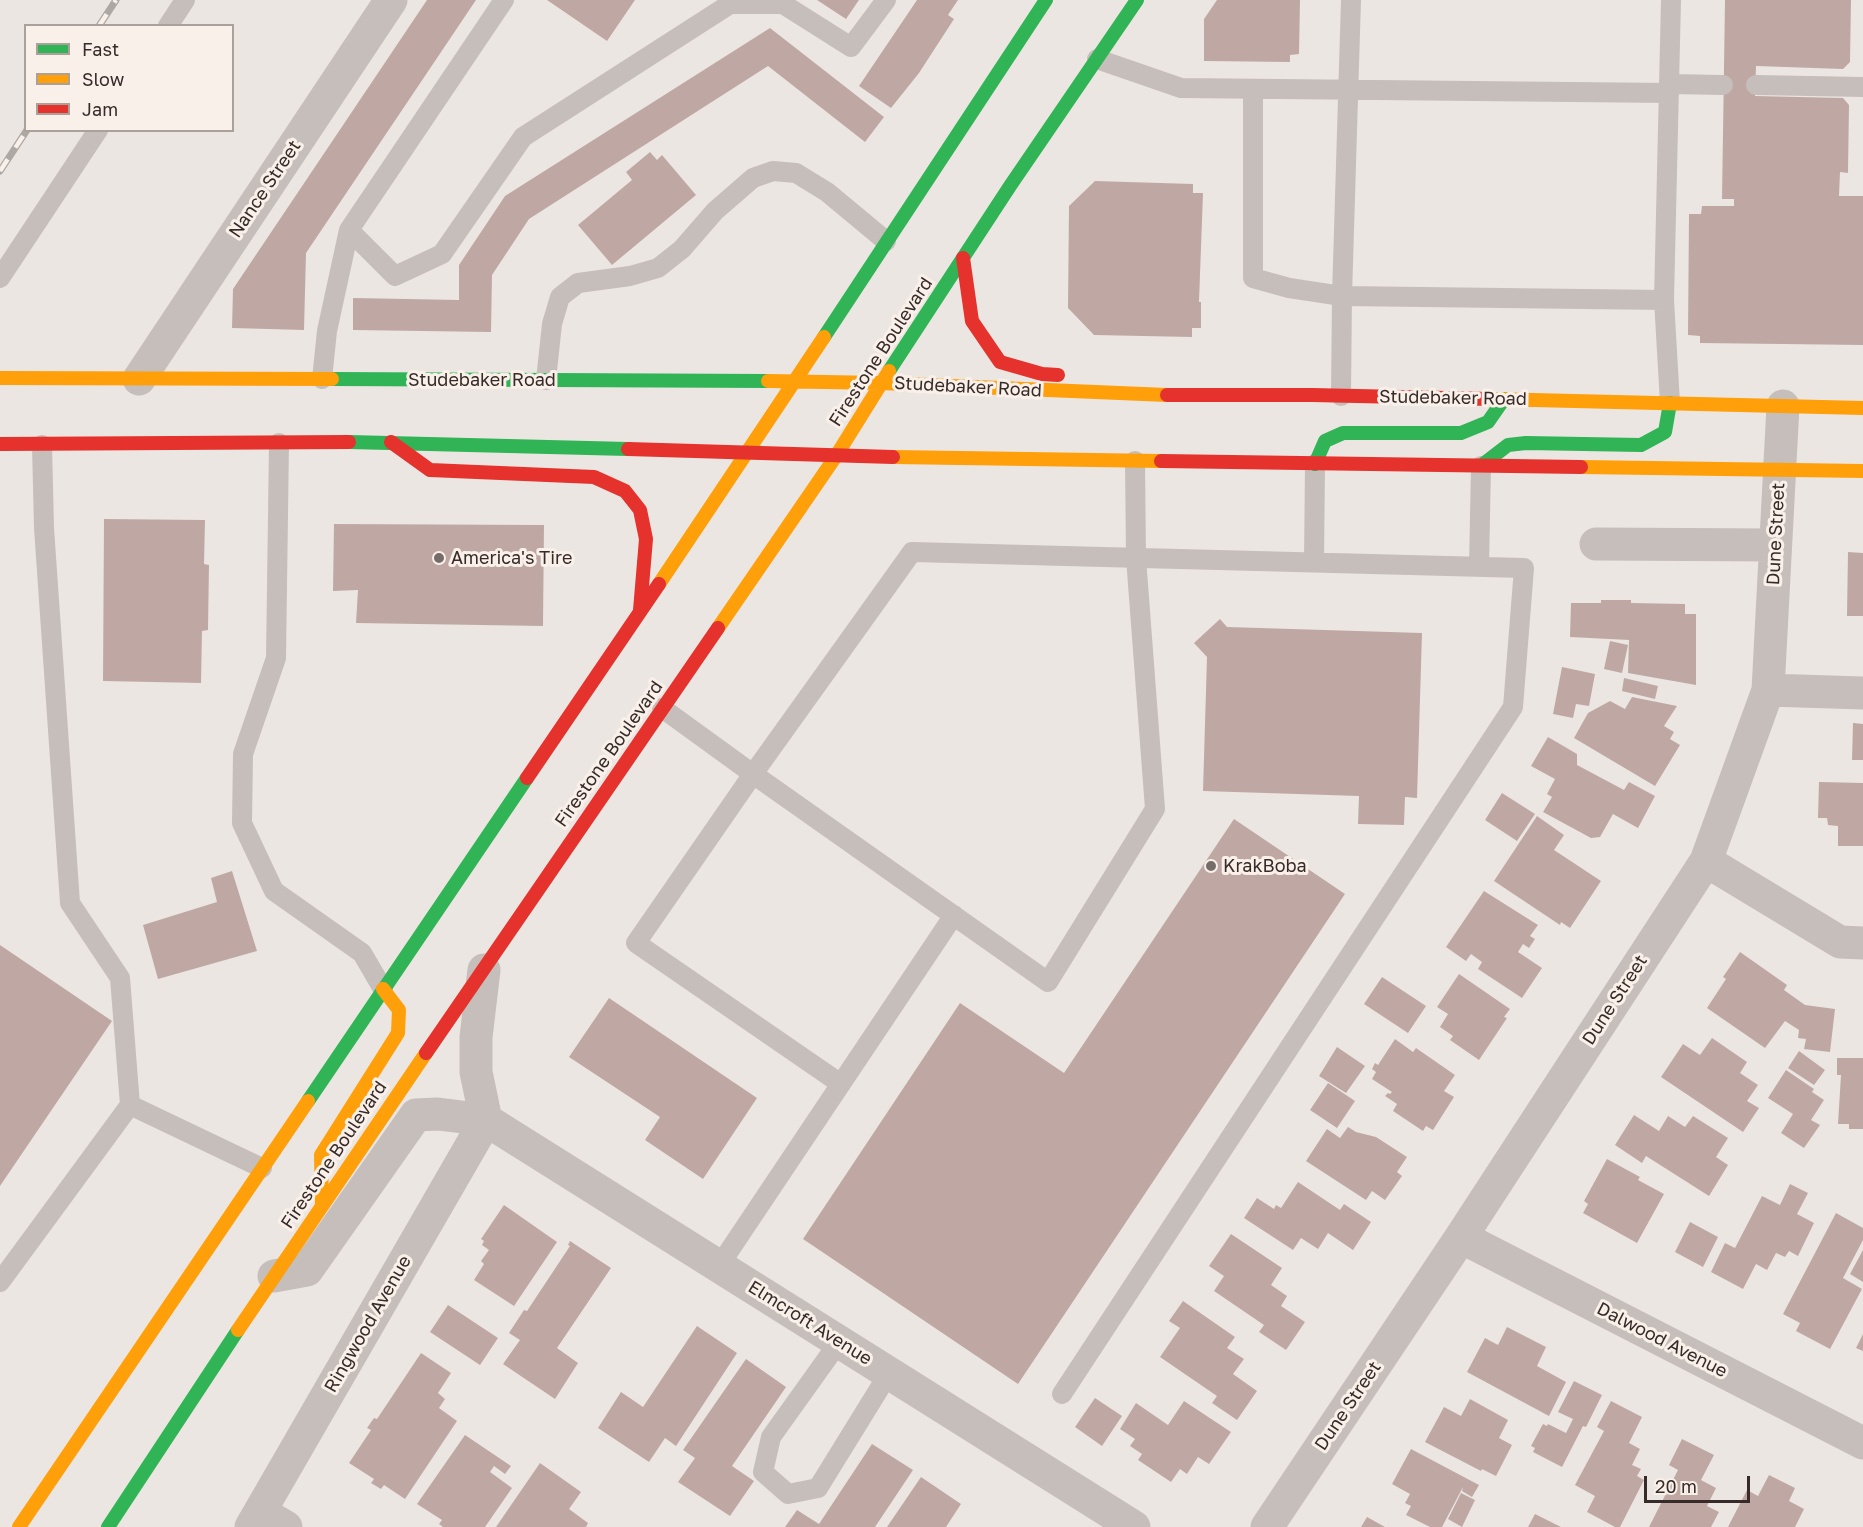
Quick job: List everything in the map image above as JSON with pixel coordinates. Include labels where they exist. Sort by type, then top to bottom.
[{"type":"main road","points":[[19,1527],[747,454],[1046,0]]},
{"type":"main road","name":"Firestone Boulevard","points":[[108,1527],[322,1204],[836,456],[963,258],[1137,0]]},
{"type":"main road","points":[[963,258],[972,321],[1000,362],[1042,374],[1075,376]]},
{"type":"main road","name":"Studebaker Road","points":[[0,378],[794,381],[1146,395],[1341,396],[1863,408]]},
{"type":"main road","points":[[1130,378],[1146,395]]},
{"type":"main road","points":[[1315,464],[1325,441],[1343,433],[1461,433],[1488,423],[1504,399]]},
{"type":"main road","points":[[1481,466],[1508,446],[1526,443],[1641,445],[1665,432],[1670,404]]},
{"type":"main road","points":[[390,442],[430,470],[594,477],[625,491],[640,510],[646,539],[640,610]]},
{"type":"main road","points":[[0,444],[390,442],[836,456],[1863,471]]},
{"type":"main road","points":[[322,1204],[321,1155],[398,1033],[399,1010],[383,989]]},
{"type":"street","name":"Nance Street","points":[[139,379],[391,0]]},
{"type":"street","name":"Dune Street","points":[[1267,1527],[1461,1237],[1706,861],[1768,690],[1783,406]]},
{"type":"street","points":[[1596,544],[1775,545]]},
{"type":"street","points":[[1768,690],[1863,693]]},
{"type":"street","points":[[1706,861],[1840,942],[1863,943]]},
{"type":"street","points":[[483,970],[476,1037],[476,1072],[486,1120]]},
{"type":"street","name":"Elmcroft Avenue","points":[[274,1276],[307,1270],[416,1115],[438,1114],[486,1120],[1134,1527]]},
{"type":"street","name":"Ringwood Avenue","points":[[266,1522],[486,1120]]},
{"type":"street","name":"Dalwood Avenue","points":[[1461,1237],[1863,1443]]},
{"type":"lane","points":[[169,24],[185,0]]},
{"type":"lane","points":[[322,380],[327,331],[349,230],[504,0]]},
{"type":"lane","points":[[349,230],[395,276],[442,254],[524,137],[730,4],[783,4],[851,47],[886,0]]},
{"type":"lane","points":[[1341,396],[1351,0]]},
{"type":"lane","points":[[1670,404],[1665,300],[1671,0]]},
{"type":"lane","points":[[1097,58],[1181,88],[1350,91],[1669,88],[1723,85]]},
{"type":"lane","points":[[1756,85],[1863,87]]},
{"type":"lane","points":[[1253,89],[1253,278],[1289,288],[1342,296],[1665,300]]},
{"type":"lane","points":[[0,278],[97,132]]},
{"type":"lane","points":[[546,380],[552,324],[560,297],[578,283],[630,276],[658,268],[682,249],[715,212],[753,178],[773,171],[796,173],[827,192],[886,241]]},
{"type":"lane","points":[[279,443],[276,658],[243,754],[242,823],[274,891],[362,954],[383,989]]},
{"type":"lane","points":[[0,1282],[130,1105],[120,978],[70,903],[44,528],[42,445]]},
{"type":"lane","points":[[662,708],[1048,982],[1155,809],[1136,558],[1135,461]]},
{"type":"lane","points":[[1314,562],[1315,464]]},
{"type":"lane","points":[[1479,567],[1481,466]]},
{"type":"lane","points":[[841,1083],[636,943],[753,774],[912,552],[1524,568],[1513,707],[1062,1394]]},
{"type":"lane","points":[[719,1266],[954,915]]},
{"type":"lane","points":[[130,1105],[262,1168]]},
{"type":"lane","points":[[839,1342],[771,1437],[762,1472],[788,1494],[818,1488],[890,1374]]},
{"type":"building","points":[[427,0],[476,0],[306,253],[304,330],[232,328],[233,289]]},
{"type":"building","points":[[547,0],[635,0],[607,41]]},
{"type":"building","points":[[817,0],[859,0],[846,19]]},
{"type":"building","points":[[917,0],[958,0],[948,15],[954,19],[919,73],[891,108],[859,86]]},
{"type":"building","points":[[1217,0],[1300,0],[1299,54],[1290,55],[1290,62],[1204,61],[1204,19]]},
{"type":"building","points":[[1725,0],[1851,0],[1850,62],[1843,69],[1756,66],[1755,96],[1843,98],[1849,105],[1848,173],[1840,172],[1839,196],[1863,196],[1863,345],[1700,343],[1700,336],[1688,335],[1689,214],[1701,214],[1702,206],[1734,206],[1734,199],[1722,199]]},
{"type":"building","points":[[770,28],[884,117],[865,142],[768,66],[529,219],[492,275],[491,332],[353,330],[353,298],[459,300],[459,265],[505,196]]},
{"type":"building","points":[[650,152],[657,160],[662,155],[696,195],[612,265],[578,225],[632,180],[626,172]]},
{"type":"building","points":[[1095,181],[1193,184],[1193,193],[1203,193],[1199,302],[1201,302],[1201,328],[1192,328],[1192,337],[1094,335],[1068,308],[1069,206]]},
{"type":"building","points":[[104,519],[205,520],[204,564],[209,565],[208,630],[202,631],[201,683],[103,681]]},
{"type":"building","name":"America's Tire","points":[[334,524],[544,525],[543,626],[356,623],[358,590],[333,591]]},
{"type":"building","points":[[1848,552],[1863,553],[1863,616],[1847,616]]},
{"type":"building","points":[[1601,600],[1685,604],[1685,614],[1696,614],[1696,685],[1628,673],[1629,640],[1570,637],[1571,603],[1601,603]]},
{"type":"building","points":[[1220,619],[1227,627],[1422,633],[1417,798],[1405,797],[1404,825],[1358,824],[1359,796],[1203,791],[1207,657],[1194,643]]},
{"type":"building","points":[[1610,641],[1628,645],[1622,673],[1604,669]]},
{"type":"building","points":[[1562,667],[1595,674],[1589,706],[1576,704],[1573,718],[1553,714]]},
{"type":"building","points":[[1624,678],[1658,686],[1655,699],[1622,691]]},
{"type":"building","points":[[1632,697],[1677,706],[1664,726],[1674,732],[1670,739],[1680,745],[1655,786],[1574,738],[1588,713],[1610,701],[1625,709]]},
{"type":"building","points":[[1853,723],[1863,724],[1863,760],[1852,760]]},
{"type":"building","points":[[1548,737],[1577,754],[1577,765],[1624,790],[1629,782],[1655,796],[1638,828],[1613,814],[1600,837],[1591,838],[1543,812],[1552,797],[1547,794],[1555,779],[1531,766]]},
{"type":"building","points":[[1819,782],[1863,783],[1863,846],[1838,846],[1838,826],[1828,825],[1827,818],[1818,818]]},
{"type":"building","points":[[1502,793],[1535,814],[1517,841],[1485,820]]},
{"type":"building","points":[[1537,816],[1564,835],[1554,850],[1601,881],[1570,928],[1561,922],[1560,925],[1494,881]]},
{"type":"building","points":[[1234,819],[1345,894],[1018,1384],[803,1239],[960,1003],[1064,1073]]},
{"type":"building","points":[[232,871],[257,951],[158,979],[143,925],[217,902],[211,878]]},
{"type":"building","points":[[1484,891],[1538,925],[1530,936],[1535,939],[1529,948],[1523,944],[1518,952],[1542,968],[1522,998],[1478,969],[1482,962],[1471,954],[1466,961],[1446,947]]},
{"type":"building","points":[[0,945],[112,1021],[0,1186]]},
{"type":"building","points":[[1740,952],[1787,985],[1784,990],[1805,1005],[1835,1009],[1830,1052],[1804,1049],[1806,1039],[1798,1038],[1799,1030],[1785,1021],[1765,1048],[1707,1008],[1726,979],[1723,977]]},
{"type":"building","points":[[1459,974],[1510,1009],[1504,1017],[1507,1018],[1479,1060],[1450,1040],[1453,1036],[1440,1027],[1448,1014],[1437,1007]]},
{"type":"building","points":[[1382,977],[1426,1006],[1408,1033],[1364,1004]]},
{"type":"building","points":[[609,998],[757,1098],[703,1179],[645,1140],[660,1117],[569,1057]]},
{"type":"building","points":[[1712,1038],[1747,1062],[1740,1073],[1758,1085],[1747,1101],[1759,1108],[1743,1132],[1661,1077],[1683,1044],[1700,1055]]},
{"type":"building","points":[[1395,1039],[1413,1052],[1416,1048],[1455,1075],[1444,1091],[1454,1097],[1433,1130],[1426,1126],[1423,1131],[1393,1111],[1397,1104],[1385,1096],[1392,1092],[1372,1079],[1376,1072],[1372,1069],[1375,1063],[1378,1065]]},
{"type":"building","points":[[1337,1047],[1365,1066],[1346,1093],[1319,1076]]},
{"type":"building","points":[[1799,1051],[1825,1070],[1814,1085],[1788,1068]]},
{"type":"building","points":[[1837,1058],[1863,1058],[1863,1129],[1849,1129],[1849,1124],[1838,1124],[1841,1075],[1837,1075]]},
{"type":"building","points":[[1786,1070],[1814,1089],[1812,1092],[1824,1100],[1811,1120],[1820,1125],[1804,1148],[1781,1133],[1793,1114],[1768,1098]]},
{"type":"building","points":[[1328,1083],[1355,1101],[1337,1128],[1310,1110]]},
{"type":"building","points":[[1634,1115],[1659,1131],[1668,1116],[1685,1127],[1693,1116],[1728,1138],[1716,1157],[1728,1165],[1709,1196],[1646,1156],[1642,1163],[1615,1145]]},
{"type":"building","points":[[1348,1127],[1356,1132],[1376,1137],[1407,1157],[1397,1172],[1402,1176],[1385,1200],[1372,1191],[1366,1200],[1306,1161],[1327,1129],[1340,1138]]},
{"type":"building","points":[[1607,1159],[1640,1177],[1638,1180],[1664,1194],[1637,1243],[1583,1213],[1588,1204],[1584,1201]]},
{"type":"building","points":[[1298,1182],[1340,1210],[1344,1204],[1371,1222],[1353,1250],[1328,1233],[1318,1249],[1301,1238],[1293,1250],[1244,1218],[1257,1198],[1274,1209],[1276,1205],[1281,1208]]},
{"type":"building","points":[[1790,1184],[1808,1193],[1797,1214],[1814,1223],[1798,1256],[1789,1251],[1785,1257],[1776,1253],[1767,1270],[1756,1264],[1743,1289],[1711,1272],[1725,1243],[1735,1248],[1762,1196],[1780,1205]]},
{"type":"building","points":[[504,1205],[557,1242],[514,1306],[474,1280],[484,1264],[481,1261],[489,1250],[482,1245],[484,1241],[481,1239]]},
{"type":"building","points":[[1836,1213],[1863,1228],[1863,1240],[1843,1278],[1862,1289],[1830,1349],[1796,1331],[1800,1323],[1783,1314]]},
{"type":"building","points":[[1690,1222],[1718,1237],[1703,1267],[1675,1252]]},
{"type":"building","points":[[1231,1234],[1282,1268],[1271,1285],[1287,1296],[1281,1306],[1305,1322],[1286,1350],[1259,1332],[1264,1325],[1214,1291],[1224,1276],[1209,1266]]},
{"type":"building","points":[[570,1241],[611,1268],[557,1348],[578,1363],[555,1399],[503,1364],[520,1340],[509,1333],[524,1310],[527,1311],[570,1246],[568,1245]]},
{"type":"building","points":[[1863,1250],[1863,1282],[1850,1274]]},
{"type":"building","points":[[1183,1301],[1235,1337],[1227,1348],[1244,1359],[1233,1374],[1257,1391],[1237,1420],[1212,1403],[1217,1396],[1160,1357],[1180,1328],[1169,1321]]},
{"type":"building","points":[[448,1305],[498,1338],[480,1365],[430,1332]]},
{"type":"building","points":[[697,1326],[737,1353],[676,1446],[665,1438],[649,1462],[598,1428],[621,1392],[643,1407]]},
{"type":"building","points":[[1507,1327],[1546,1347],[1537,1366],[1566,1382],[1549,1416],[1467,1372],[1485,1338],[1498,1345]]},
{"type":"building","points":[[1863,1334],[1863,1351],[1856,1348]]},
{"type":"building","points":[[421,1353],[451,1373],[438,1393],[445,1399],[439,1408],[457,1421],[405,1499],[384,1485],[381,1489],[371,1483],[374,1479],[349,1463],[371,1430],[367,1428],[374,1418],[377,1419]]},
{"type":"building","points":[[746,1359],[786,1387],[732,1466],[754,1481],[730,1516],[678,1482],[695,1458],[683,1450]]},
{"type":"building","points":[[1574,1381],[1602,1395],[1562,1467],[1533,1452],[1535,1448],[1531,1446],[1543,1424],[1547,1426],[1548,1424],[1566,1433],[1573,1419],[1558,1412]]},
{"type":"building","points":[[1095,1398],[1122,1416],[1102,1446],[1075,1427]]},
{"type":"building","points":[[1470,1399],[1508,1420],[1499,1438],[1512,1445],[1496,1476],[1482,1469],[1481,1471],[1425,1442],[1444,1407],[1461,1416]]},
{"type":"building","points":[[1184,1401],[1231,1432],[1209,1464],[1198,1457],[1187,1474],[1180,1469],[1171,1482],[1138,1460],[1142,1454],[1130,1446],[1135,1439],[1120,1429],[1136,1403],[1168,1425]]},
{"type":"building","points":[[1611,1401],[1642,1417],[1629,1443],[1640,1449],[1632,1465],[1641,1469],[1637,1476],[1644,1480],[1620,1527],[1615,1527],[1587,1512],[1595,1496],[1575,1485],[1604,1431],[1597,1427]]},
{"type":"building","points":[[465,1435],[511,1466],[505,1474],[494,1466],[490,1472],[512,1488],[485,1527],[443,1527],[439,1524],[442,1520],[417,1504]]},
{"type":"building","points":[[1682,1439],[1714,1455],[1701,1480],[1716,1488],[1707,1506],[1719,1512],[1711,1527],[1649,1527],[1678,1470],[1669,1465]]},
{"type":"building","points":[[872,1444],[913,1470],[875,1527],[785,1527],[797,1510],[819,1524]]},
{"type":"building","points":[[1411,1449],[1479,1485],[1472,1497],[1462,1491],[1463,1487],[1442,1527],[1430,1527],[1406,1515],[1411,1506],[1405,1503],[1410,1494],[1392,1484]]},
{"type":"building","points":[[540,1463],[581,1492],[569,1509],[588,1523],[586,1527],[496,1527]]},
{"type":"building","points":[[1769,1475],[1795,1488],[1789,1501],[1804,1509],[1795,1527],[1728,1527],[1747,1490],[1758,1496]]},
{"type":"building","points":[[921,1477],[961,1504],[946,1527],[887,1527]]},
{"type":"building","points":[[1461,1493],[1475,1500],[1462,1527],[1448,1519]]},
{"type":"building","points":[[1535,1514],[1561,1527],[1528,1527]]},
{"type":"building","points":[[1367,1517],[1385,1527],[1361,1527]]},
{"type":"railway","points":[[100,24],[116,0]]},
{"type":"railway","points":[[0,171],[26,132]]},
{"type":"traffic: fast","points":[[824,337],[1046,0]]},
{"type":"traffic: fast","points":[[889,371],[1010,186],[1137,0]]},
{"type":"traffic: fast","points":[[332,379],[768,381]]},
{"type":"traffic: fast","points":[[1315,464],[1325,441],[1343,433],[1461,433],[1488,422],[1504,399]]},
{"type":"traffic: fast","points":[[1482,465],[1508,445],[1526,443],[1641,445],[1665,432],[1670,403]]},
{"type":"traffic: fast","points":[[349,442],[628,449]]},
{"type":"traffic: fast","points":[[308,1101],[527,778]]},
{"type":"traffic: fast","points":[[108,1527],[238,1330]]},
{"type":"traffic: slow","points":[[659,584],[824,337]]},
{"type":"traffic: slow","points":[[718,628],[836,456],[889,371]]},
{"type":"traffic: slow","points":[[0,378],[332,379]]},
{"type":"traffic: slow","points":[[768,381],[881,383],[1167,395]]},
{"type":"traffic: slow","points":[[1492,399],[1863,408]]},
{"type":"traffic: slow","points":[[893,457],[1161,461]]},
{"type":"traffic: slow","points":[[1581,467],[1863,471]]},
{"type":"traffic: slow","points":[[322,1204],[321,1155],[398,1033],[399,1010],[383,989]]},
{"type":"traffic: slow","points":[[238,1330],[426,1053]]},
{"type":"traffic: slow","points":[[19,1527],[308,1101]]},
{"type":"traffic: jam","points":[[963,258],[972,321],[1000,362],[1042,374],[1058,375]]},
{"type":"traffic: jam","points":[[1167,395],[1492,399]]},
{"type":"traffic: jam","points":[[0,444],[349,442]]},
{"type":"traffic: jam","points":[[391,442],[430,470],[594,477],[625,491],[640,510],[646,539],[640,610]]},
{"type":"traffic: jam","points":[[628,449],[893,457]]},
{"type":"traffic: jam","points":[[1161,461],[1581,467]]},
{"type":"traffic: jam","points":[[527,778],[659,584]]},
{"type":"traffic: jam","points":[[426,1053],[718,628]]},
{"type":"place","name":"America's Tire","points":[[439,558]]},
{"type":"place","name":"KrakBoba","points":[[1211,866]]}]
